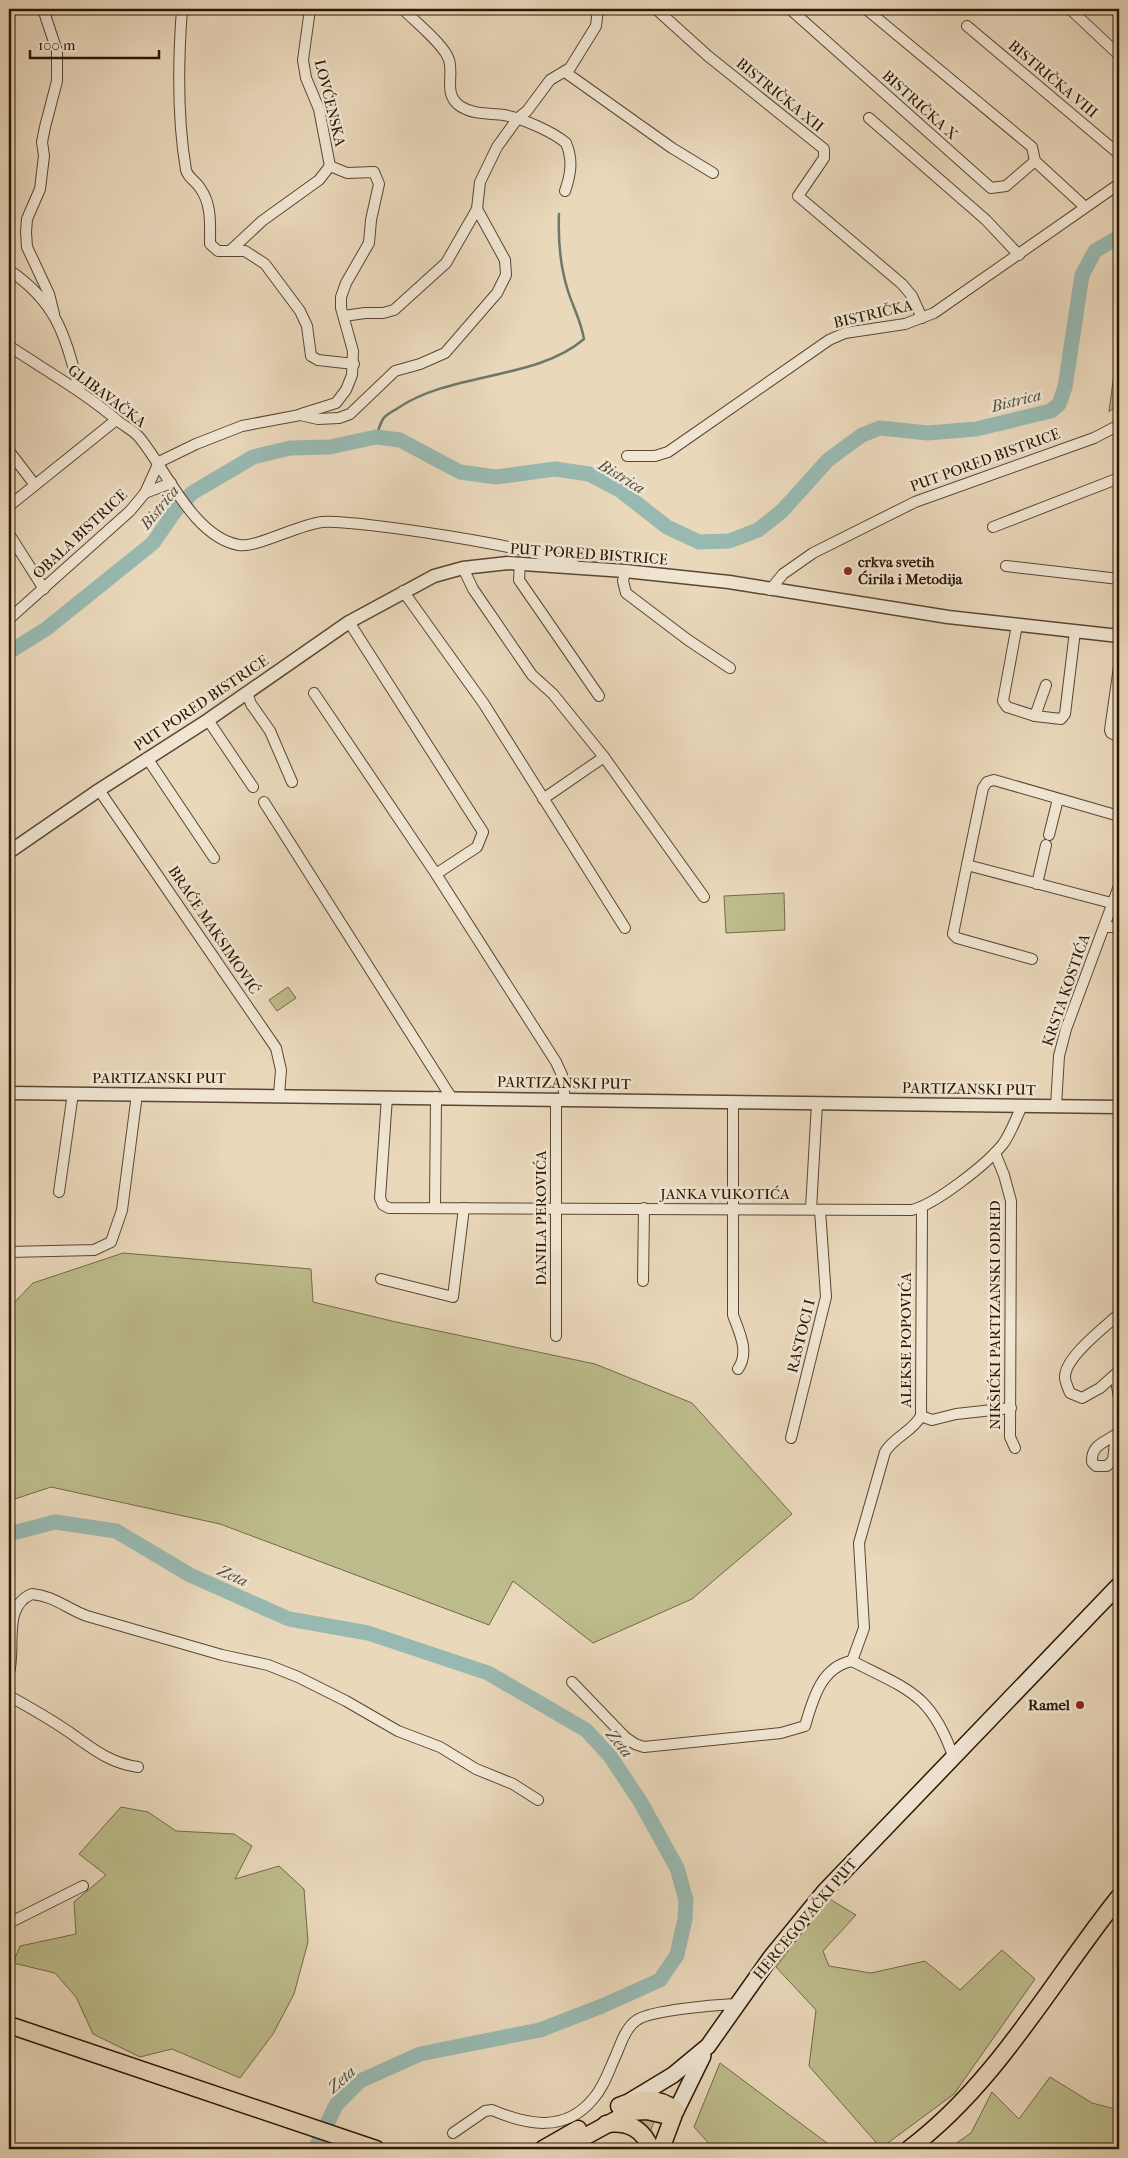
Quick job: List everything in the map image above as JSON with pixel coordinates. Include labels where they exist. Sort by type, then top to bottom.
[{"type":"main road","name":"HERCEGOVAČKI PUT","points":[[708,2046],[735,2004],[784,1939],[826,1891],[1119,1586]]},
{"type":"main road","points":[[909,2149],[943,2121],[984,2077],[1119,1897]]},
{"type":"main road","points":[[9,2025],[370,2147]]},
{"type":"main road","points":[[543,2149],[673,2075],[708,2046]]},
{"type":"main road","points":[[662,2149],[674,2114],[708,2046]]},
{"type":"main road","points":[[628,2102],[653,2099],[663,2102],[674,2114]]},
{"type":"main road","points":[[566,2149],[606,2124],[634,2111],[674,2114]]},
{"type":"main road","points":[[606,2124],[619,2123],[633,2127],[643,2135],[651,2149]]},
{"type":"street","points":[[43,9],[58,51],[57,81],[42,142],[44,156],[40,188],[27,219],[27,247],[48,294],[66,342],[80,392]]},
{"type":"street","points":[[182,9],[178,58],[180,120],[186,171],[200,188],[207,202],[210,244],[218,251],[245,250],[265,264],[300,311],[307,326],[311,356],[318,360],[354,364]]},
{"type":"street","name":"LOVĆENSKA","points":[[300,415],[336,404],[346,390],[352,376],[354,364],[341,308],[343,288],[369,243],[371,220],[379,184],[374,172],[347,173],[330,166],[319,109],[306,78],[303,60],[310,9]]},
{"type":"street","points":[[403,9],[438,42],[449,59],[450,92],[453,100],[465,109],[518,118],[566,144],[572,162],[565,191]]},
{"type":"street","points":[[344,316],[383,313],[394,310],[446,263],[477,209],[480,182],[497,147],[518,118],[527,111],[550,80],[570,68],[596,26],[598,9]]},
{"type":"street","name":"BISTRIČKA XII","points":[[656,9],[708,56],[824,149],[824,158],[798,196],[902,284],[912,296],[922,318]]},
{"type":"street","name":"BISTRIČKA X","points":[[790,9],[991,188],[1006,186],[1034,161]]},
{"type":"street","points":[[866,9],[1032,147],[1034,161],[1085,206]]},
{"type":"street","points":[[1070,9],[1119,55]]},
{"type":"street","name":"BISTRIČKA VIII","points":[[967,26],[1119,154]]},
{"type":"street","points":[[566,72],[672,148],[713,173]]},
{"type":"street","points":[[869,118],[986,220],[1019,255]]},
{"type":"street","points":[[231,250],[262,221],[319,180],[330,166]]},
{"type":"street","name":"BISTRIČKA","points":[[627,456],[655,456],[668,452],[829,340],[846,333],[905,324],[934,313],[1119,184]]},
{"type":"street","points":[[159,462],[242,426],[300,415],[318,419],[339,418],[350,414],[395,371],[420,364],[445,353],[497,293],[506,275],[505,260],[477,209]]},
{"type":"street","points":[[9,270],[30,284],[54,314]]},
{"type":"street","name":"GLIBAVAČKA","points":[[9,346],[80,392],[137,434],[159,462],[171,484],[206,528],[239,545],[252,544],[302,525],[345,521],[510,548],[562,559],[577,567]]},
{"type":"street","points":[[9,506],[116,420]]},
{"type":"street","name":"PUT PORED BISTRICE","points":[[9,852],[147,758],[208,720],[348,622],[403,591],[442,573],[463,568],[514,563],[625,571],[729,582],[770,590],[783,574],[813,553],[916,502],[1085,441],[1119,425]]},
{"type":"street","points":[[9,451],[35,485]]},
{"type":"street","name":"OBALA BISTRICE","points":[[10,614],[44,588],[130,512],[145,493],[159,462]]},
{"type":"street","points":[[993,527],[1119,478]]},
{"type":"street","points":[[145,493],[171,484]]},
{"type":"street","points":[[9,534],[44,588]]},
{"type":"street","points":[[510,548],[519,580],[599,696]]},
{"type":"street","points":[[1006,566],[1119,579]]},
{"type":"street","points":[[463,568],[473,589],[532,676],[553,694],[604,757],[704,897]]},
{"type":"street","points":[[625,571],[623,581],[626,593],[688,640],[730,668]]},
{"type":"street","points":[[770,590],[931,615],[1119,636]]},
{"type":"street","points":[[403,591],[484,704],[625,928]]},
{"type":"street","points":[[348,622],[483,832],[477,847],[436,874]]},
{"type":"street","points":[[1017,625],[1003,701],[1007,707],[1035,716],[1059,720],[1064,716],[1075,631]]},
{"type":"street","points":[[1119,667],[1110,730],[1119,737]]},
{"type":"street","points":[[1035,716],[1046,685]]},
{"type":"street","points":[[247,693],[251,704],[270,731],[292,782]]},
{"type":"street","name":"DANILA PEROVIĆA","points":[[314,693],[436,874],[556,1062],[562,1075],[555,1208],[556,1336]]},
{"type":"street","points":[[208,720],[253,787]]},
{"type":"street","points":[[543,799],[604,757]]},
{"type":"street","points":[[147,758],[214,858]]},
{"type":"street","points":[[1032,960],[957,938],[953,934],[983,788],[987,782],[994,780],[1119,816]]},
{"type":"street","name":"BRAĆE MAKSIMOVIĆ","points":[[99,790],[276,1048],[281,1070],[279,1095]]},
{"type":"street","points":[[1037,884],[1058,799]]},
{"type":"street","points":[[264,802],[451,1097]]},
{"type":"street","points":[[967,865],[1116,904]]},
{"type":"street","name":"KRSTA KOSTIĆA","points":[[1056,1106],[1059,1056],[1066,1028],[1104,927],[1116,904],[1119,886]]},
{"type":"street","points":[[1104,927],[1119,927]]},
{"type":"street","name":"PARTIZANSKI PUT","points":[[9,1093],[451,1097],[1119,1107]]},
{"type":"street","points":[[59,1192],[72,1093]]},
{"type":"street","points":[[9,1252],[94,1250],[111,1242],[123,1201],[137,1094]]},
{"type":"street","name":"JANKA VUKOTIĆA","points":[[387,1097],[380,1198],[383,1205],[389,1208],[903,1211],[922,1207],[995,1153],[1004,1142],[1022,1106]]},
{"type":"street","points":[[434,1208],[436,1097]]},
{"type":"street","points":[[733,1102],[733,1315],[744,1347],[743,1361],[738,1369]]},
{"type":"street","name":"RASTOCI I","points":[[791,1438],[826,1297],[816,1210],[817,1103]]},
{"type":"street","name":"NIKŠIĆKI PARTIZANSKI ODRED","points":[[995,1153],[1004,1175],[1011,1201],[1010,1437],[1015,1448]]},
{"type":"street","points":[[1119,1202],[1119,1256]]},
{"type":"street","name":"ALEKSE POPOVIĆA","points":[[852,1661],[864,1628],[859,1543],[885,1452],[892,1442],[916,1426],[921,1416],[922,1207]]},
{"type":"street","points":[[381,1279],[454,1297],[464,1208]]},
{"type":"street","points":[[643,1281],[644,1208]]},
{"type":"street","points":[[1119,1314],[1078,1353],[1069,1364],[1065,1378],[1070,1392],[1082,1398],[1119,1372]]},
{"type":"street","points":[[1119,1372],[1117,1386],[1119,1397]]},
{"type":"street","points":[[921,1416],[932,1420],[956,1414],[1011,1408]]},
{"type":"street","points":[[9,1672],[13,1648],[11,1626],[20,1602],[32,1594],[52,1597],[76,1612],[87,1616],[222,1655],[268,1665],[298,1677],[346,1701],[398,1731],[440,1747],[476,1769],[513,1784],[538,1800]]},
{"type":"street","points":[[572,1682],[625,1737],[635,1744],[644,1746],[781,1733],[806,1726],[820,1684],[837,1668],[852,1661],[920,1698],[944,1731],[954,1759]]},
{"type":"street","points":[[9,1696],[70,1733],[100,1755],[121,1765],[138,1766]]},
{"type":"street","points":[[9,1923],[83,1886]]},
{"type":"street","points":[[453,2132],[485,2111],[492,2110],[530,2124],[570,2118],[592,2100],[604,2083],[628,2029],[638,2019],[703,2006],[735,2004]]},
{"type":"shaded area","points":[[1119,360],[1119,403],[1109,412],[1114,373]]},
{"type":"shaded area","points":[[784,893],[785,930],[726,933],[724,896]]},
{"type":"shaded area","points":[[288,987],[296,998],[277,1011],[269,1000]]},
{"type":"shaded area","points":[[123,1253],[311,1269],[313,1302],[396,1322],[595,1364],[692,1403],[792,1514],[692,1599],[593,1643],[513,1581],[489,1625],[220,1524],[51,1487],[9,1501],[9,1308],[33,1283]]},
{"type":"shaded area","points":[[121,1807],[148,1812],[176,1831],[234,1834],[252,1846],[235,1879],[279,1866],[304,1889],[308,1942],[294,1994],[273,2034],[240,2078],[172,2049],[140,2057],[93,2034],[76,1997],[55,1973],[13,1963],[20,1946],[76,1934],[74,1902],[106,1875],[79,1854]]},
{"type":"shaded area","points":[[828,1898],[856,1915],[823,1951],[829,1966],[871,1973],[925,1961],[960,1990],[1002,1950],[1035,1979],[954,2094],[881,2148],[809,2066],[816,2010],[776,1967]]},
{"type":"shaded area","points":[[720,2063],[835,2149],[714,2149],[694,2127]]},
{"type":"shaded area","points":[[1050,2077],[1092,2103],[1119,2110],[1119,2149],[948,2149],[971,2133],[992,2092],[1019,2119]]},
{"type":"shaded area","points":[[626,2114],[656,2116],[648,2138]]},
{"type":"waterway","points":[[376,437],[381,423],[386,416],[419,396],[468,381],[543,362],[565,352],[584,339],[563,272],[559,243],[559,214]]},
{"type":"waterway","name":"Bistrica","points":[[9,652],[46,629],[153,543],[175,511],[192,493],[253,457],[290,448],[330,447],[376,437],[400,440],[460,472],[496,477],[555,469],[589,474],[621,491],[667,527],[699,542],[729,541],[758,530],[782,511],[828,460],[862,435],[880,428],[928,433],[976,429],[1051,411],[1059,404],[1065,387],[1082,275],[1095,251],[1119,237]]},
{"type":"waterway","name":"Zeta","points":[[9,1534],[55,1522],[116,1531],[190,1575],[289,1619],[368,1633],[488,1673],[586,1730],[610,1756],[640,1801],[677,1868],[686,1900],[685,1919],[677,1955],[660,1980],[602,2006],[540,2030],[420,2054],[360,2081],[336,2105],[315,2149]]},
{"type":"place","name":"crkva svetih Ćirila i Metodija","points":[[848,571]]},
{"type":"place","name":"Ramel","points":[[1080,1705]]}]
